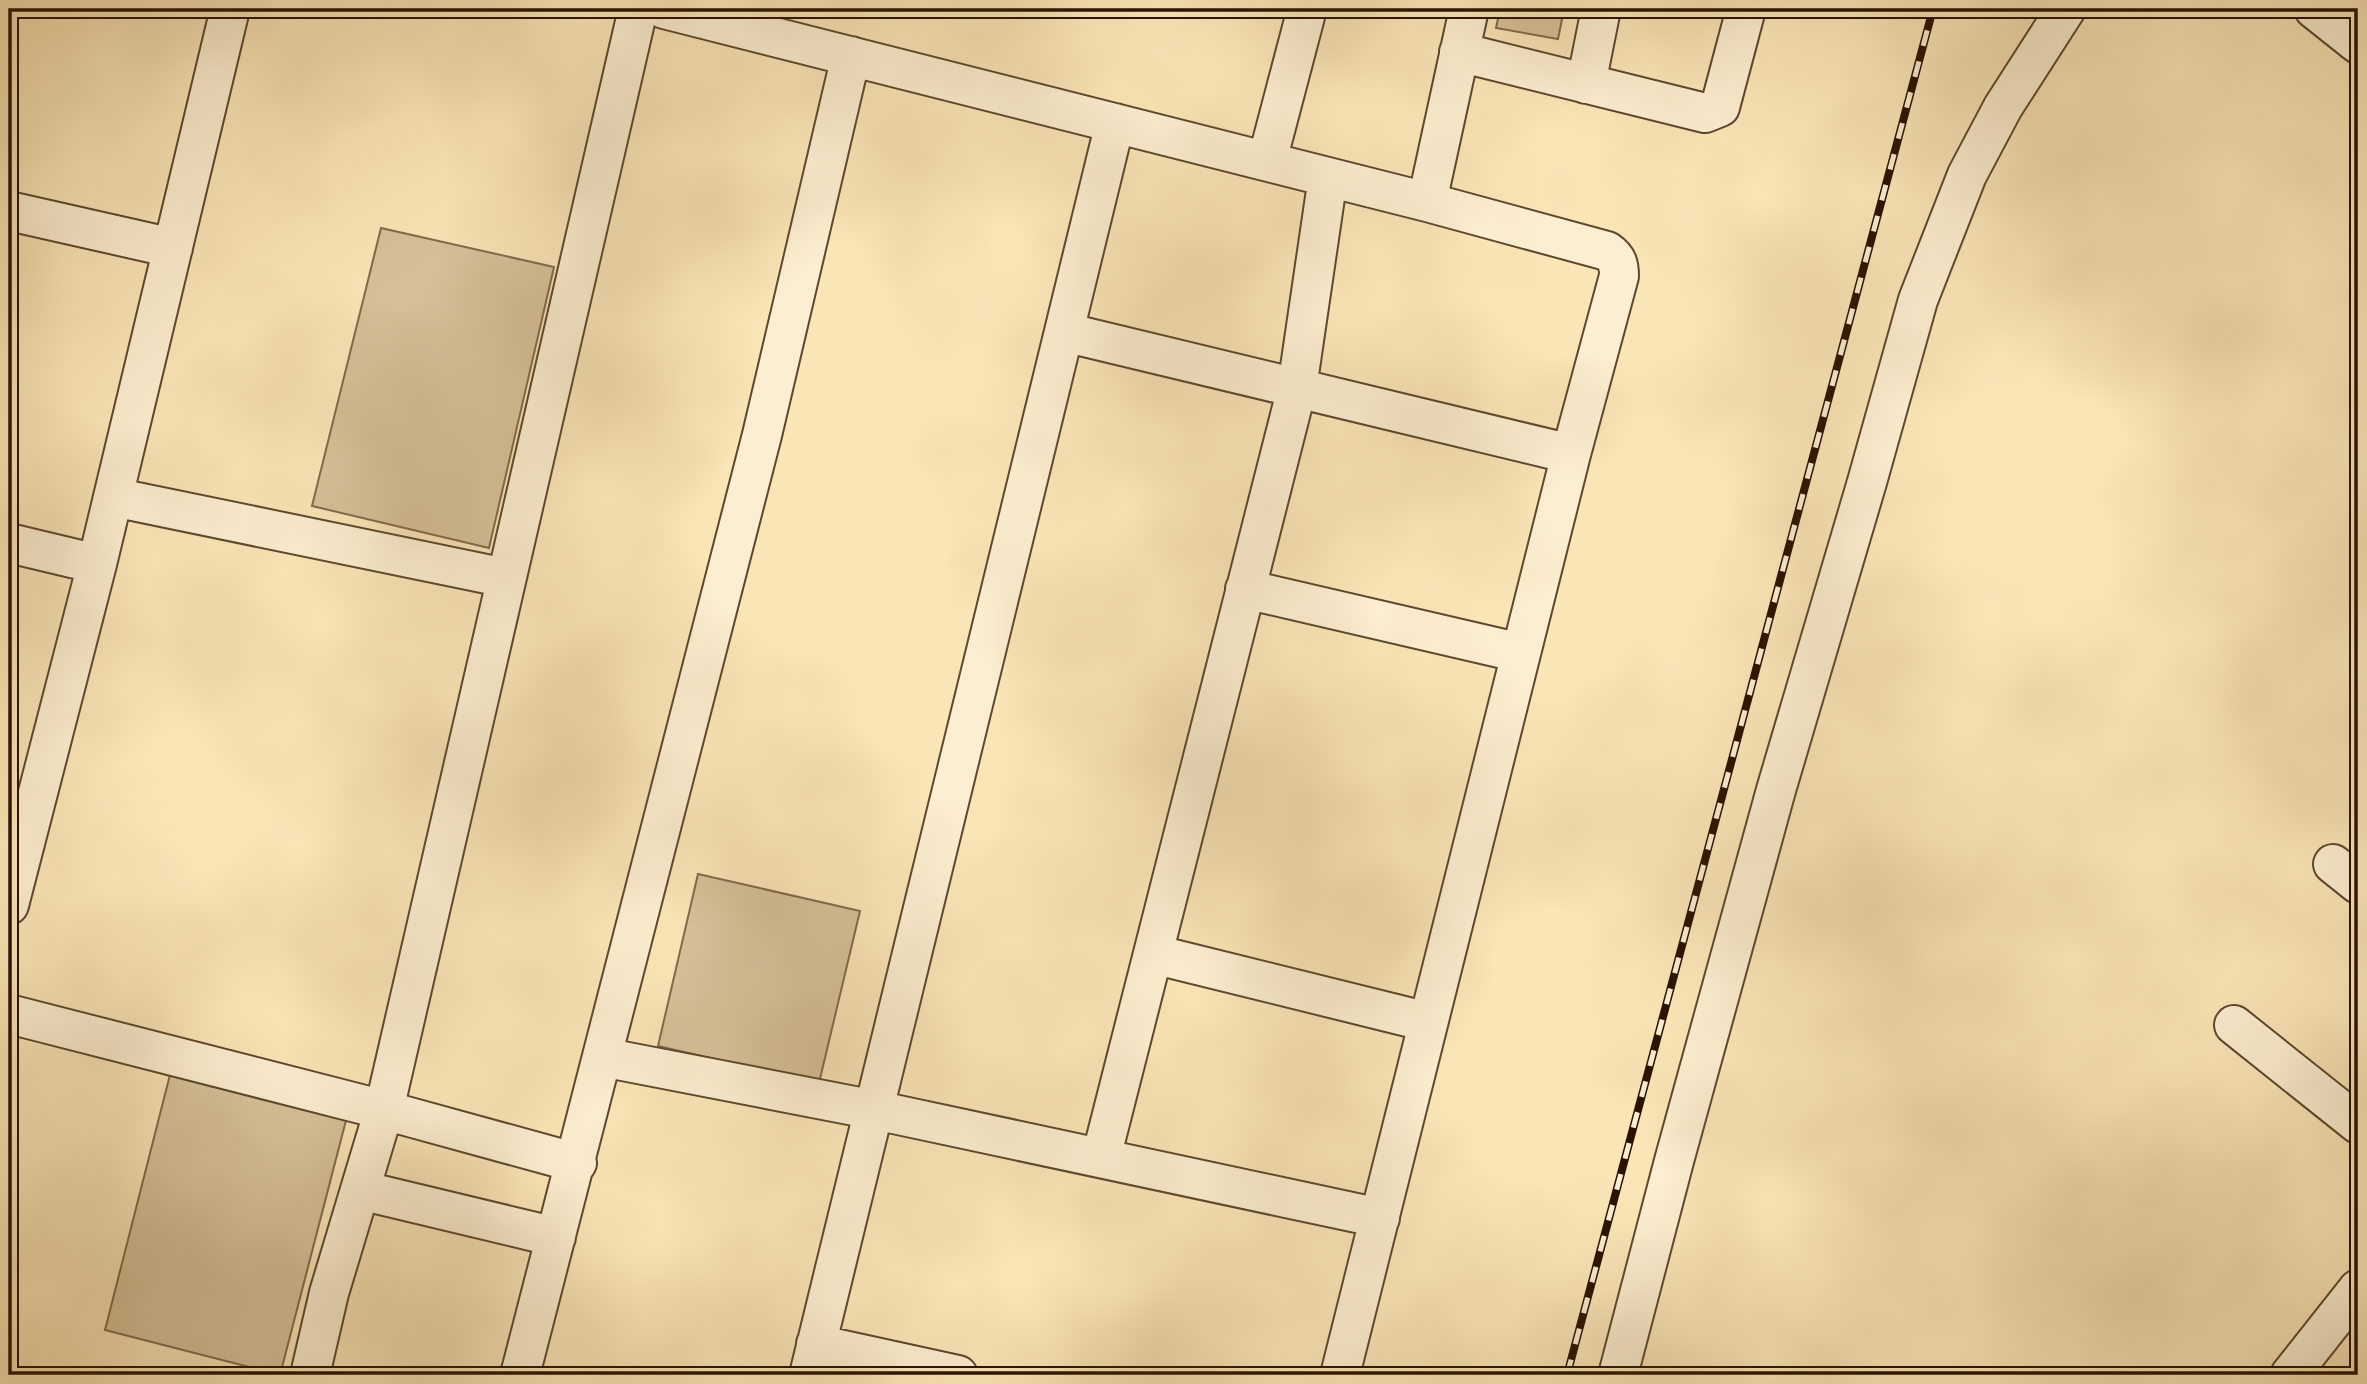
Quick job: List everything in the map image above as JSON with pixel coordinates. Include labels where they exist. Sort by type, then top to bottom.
[{"type":"street","points":[[9,905],[97,564],[230,9]]},
{"type":"street","points":[[310,1375],[329,1293],[384,1110],[638,9]]},
{"type":"street","points":[[664,9],[1427,202],[1606,251],[1615,257],[1619,264],[1619,276],[1571,454],[1340,1375]]},
{"type":"street","points":[[1266,161],[1307,9]]},
{"type":"street","points":[[1427,202],[1469,9]]},
{"type":"street","points":[[1586,84],[1601,9]]},
{"type":"street","points":[[1459,52],[1705,113],[1714,111],[1722,103],[1745,9]]},
{"type":"street","points":[[1618,1375],[1776,790],[1918,300],[1967,175],[2003,107],[2066,9]]},
{"type":"street","points":[[2314,9],[2358,44]]},
{"type":"street","points":[[520,1375],[762,435],[851,56]]},
{"type":"street","points":[[958,1375],[813,1360],[1115,123]]},
{"type":"street","points":[[1101,1158],[1297,388],[1328,177]]},
{"type":"street","points":[[9,211],[173,248]]},
{"type":"street","points":[[1064,332],[1571,454]]},
{"type":"street","points":[[113,497],[506,578]]},
{"type":"street","points":[[9,542],[97,564]]},
{"type":"street","points":[[1245,589],[1521,653]]},
{"type":"street","points":[[1153,954],[1428,1023]]},
{"type":"street","points":[[9,1014],[384,1110],[576,1163]]},
{"type":"street","points":[[2234,1025],[2358,1124]]},
{"type":"street","points":[[602,1057],[875,1110],[1380,1218]]},
{"type":"street","points":[[360,1190],[556,1237]]},
{"type":"street","points":[[2290,1375],[2358,1289]]},
{"type":"shaded area","points":[[1500,9],[1564,9],[1558,39],[1496,28]]},
{"type":"shaded area","points":[[381,228],[554,267],[489,548],[312,506]]},
{"type":"shaded area","points":[[698,874],[860,911],[819,1083],[658,1046]]},
{"type":"shaded area","points":[[174,1059],[350,1105],[280,1375],[105,1330]]},
{"type":"railway","points":[[1567,1375],[1933,9]]}]
